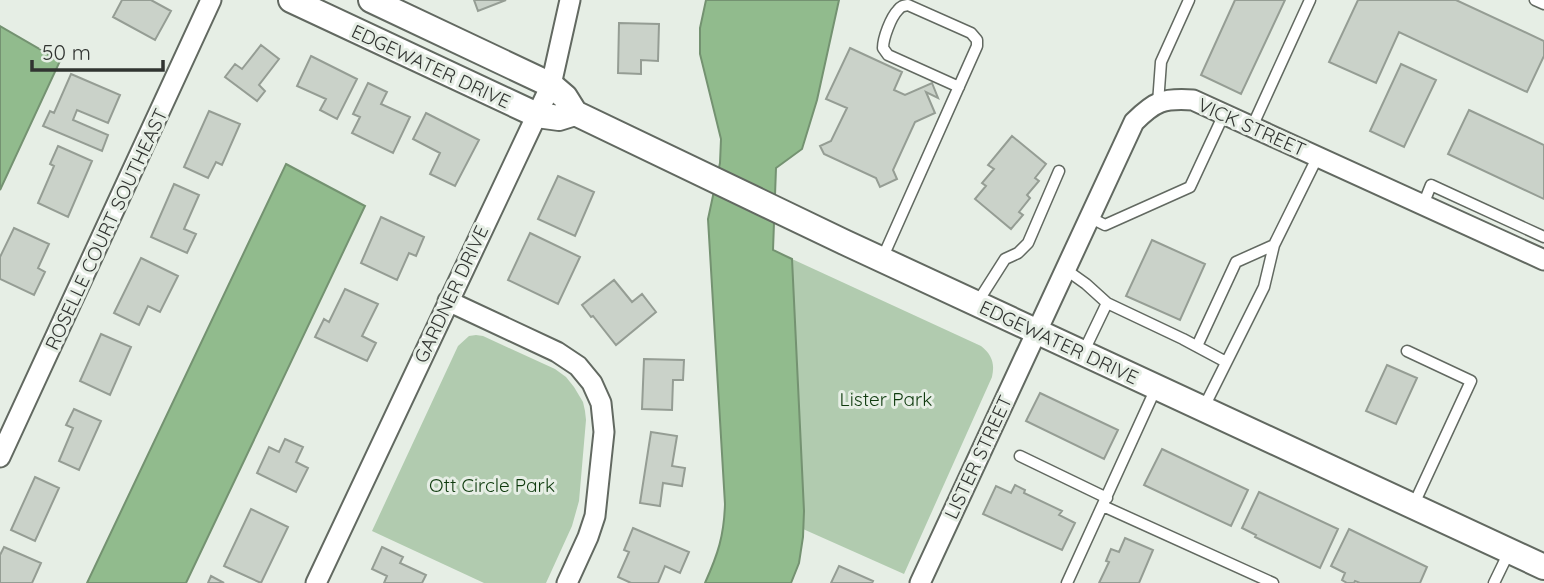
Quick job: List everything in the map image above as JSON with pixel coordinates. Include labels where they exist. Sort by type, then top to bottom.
[{"type":"street","name":"ROSELLE COURT SOUTHEAST","points":[[0,457],[211,0]]},
{"type":"street","name":"EDGEWATER DRIVE","points":[[290,0],[537,115],[559,118],[575,113]]},
{"type":"street","name":"EDGEWATER DRIVE","points":[[371,0],[551,85],[565,97],[575,113],[977,304],[1544,567]]},
{"type":"street","name":"GARDNER DRIVE","points":[[316,583],[551,85],[570,0]]},
{"type":"street","name":"VICK STREET","points":[[1158,103],[1170,98],[1193,100],[1544,260]]},
{"type":"street","points":[[1036,331],[1133,122],[1149,106],[1158,103]]},
{"type":"street","points":[[448,301],[557,352],[578,366],[592,383],[601,403],[604,432],[595,516],[567,583]]},
{"type":"street","name":"LISTER STREET","points":[[920,583],[1036,331]]},
{"type":"street","points":[[1540,583],[1544,575]]},
{"type":"lane","points":[[1158,103],[1161,62],[1189,0]]},
{"type":"lane","points":[[1252,127],[1310,0]]},
{"type":"lane","points":[[1535,0],[1544,4]]},
{"type":"lane","points":[[881,259],[959,87],[977,46],[977,40],[971,33],[908,5],[901,7],[896,11],[883,41],[883,48],[888,55],[959,87]]},
{"type":"lane","points":[[1089,217],[1105,225],[1189,187],[1223,114]]},
{"type":"lane","points":[[1203,409],[1264,286],[1274,246],[1318,156]]},
{"type":"lane","points":[[977,304],[1005,258],[1018,253],[1028,243],[1059,171]]},
{"type":"lane","points":[[1423,205],[1432,185],[1544,237]]},
{"type":"lane","points":[[1197,346],[1237,262],[1274,246]]},
{"type":"lane","points":[[1065,269],[1107,303],[1226,362]]},
{"type":"lane","points":[[1083,353],[1107,303]]},
{"type":"lane","points":[[1407,351],[1471,381],[1413,507]]},
{"type":"lane","points":[[1067,583],[1157,387]]},
{"type":"lane","points":[[1020,456],[1105,502],[1273,583]]},
{"type":"lane","points":[[1494,583],[1509,551]]},
{"type":"green space","name":"Lister Park","points":[[792,259],[981,346],[992,360],[992,377],[904,574],[803,529]]},
{"type":"green space","name":"Ott Circle Park","points":[[476,335],[555,369],[566,377],[583,402],[586,420],[579,501],[572,526],[546,583],[484,583],[372,531],[458,346],[469,336]]},
{"type":"shaded area","points":[[706,0],[839,0],[817,100],[802,149],[776,168],[773,250],[792,259],[804,511],[799,563],[791,583],[705,583],[720,545],[725,504],[708,219],[720,163],[721,139],[700,54],[700,28]]},
{"type":"shaded area","points":[[0,26],[60,61],[0,190]]},
{"type":"shaded area","points":[[286,164],[365,206],[186,583],[87,583]]},
{"type":"building","points":[[122,0],[151,0],[171,11],[155,40],[113,17]]},
{"type":"building","points":[[474,0],[506,0],[478,11]]},
{"type":"building","points":[[1235,0],[1285,0],[1241,94],[1201,75]]},
{"type":"building","points":[[1358,0],[1456,0],[1544,41],[1544,56],[1527,92],[1399,32],[1376,83],[1329,62]]},
{"type":"building","points":[[619,23],[659,24],[658,61],[641,60],[641,74],[618,73]]},
{"type":"building","points":[[261,45],[279,59],[259,85],[265,91],[257,101],[225,77],[235,64],[242,69]]},
{"type":"building","points":[[850,48],[902,72],[894,90],[905,95],[932,83],[938,98],[926,92],[935,113],[915,122],[893,170],[897,179],[880,187],[876,178],[824,154],[820,146],[831,141],[847,108],[826,99]]},
{"type":"building","points":[[311,56],[357,79],[337,119],[320,110],[326,99],[297,86]]},
{"type":"building","points":[[1401,64],[1436,80],[1404,147],[1370,131]]},
{"type":"building","points":[[71,74],[120,95],[108,123],[77,110],[73,120],[108,135],[102,151],[43,126],[50,111],[54,113]]},
{"type":"building","points":[[368,83],[387,92],[381,104],[410,117],[393,153],[352,133],[360,117],[353,114]]},
{"type":"building","points":[[1469,110],[1544,145],[1544,199],[1448,154]]},
{"type":"building","points":[[209,111],[240,124],[222,165],[216,162],[208,178],[184,167]]},
{"type":"building","points":[[426,113],[479,140],[455,186],[430,174],[440,153],[413,139]]},
{"type":"building","points":[[1012,136],[1046,164],[1035,178],[1039,181],[1027,195],[1030,198],[1019,212],[1023,215],[1011,229],[975,199],[986,186],[982,183],[994,169],[988,165]]},
{"type":"building","points":[[58,146],[92,161],[68,217],[38,203],[54,166],[50,164]]},
{"type":"building","points":[[558,176],[594,192],[575,236],[538,219]]},
{"type":"building","points":[[174,184],[199,195],[184,229],[196,234],[187,253],[151,237]]},
{"type":"building","points":[[381,217],[424,237],[416,256],[409,253],[397,280],[361,263]]},
{"type":"building","points":[[14,228],[49,244],[38,268],[45,272],[34,295],[0,279],[0,257]]},
{"type":"building","points":[[530,233],[580,257],[558,304],[508,280]]},
{"type":"building","points":[[1152,240],[1205,264],[1180,320],[1126,296]]},
{"type":"building","points":[[141,258],[178,276],[160,312],[148,306],[139,325],[114,313]]},
{"type":"building","points":[[614,280],[632,302],[642,294],[656,312],[616,345],[582,305]]},
{"type":"building","points":[[345,289],[378,304],[362,336],[376,343],[367,361],[315,337],[324,319],[329,322]]},
{"type":"building","points":[[101,334],[131,347],[110,395],[80,381]]},
{"type":"building","points":[[644,359],[684,360],[683,380],[673,380],[672,410],[642,409]]},
{"type":"building","points":[[1387,365],[1417,378],[1396,424],[1366,411]]},
{"type":"building","points":[[1040,393],[1118,430],[1104,459],[1026,421]]},
{"type":"building","points":[[74,409],[101,421],[79,470],[59,461],[73,428],[66,425]]},
{"type":"building","points":[[651,432],[677,436],[672,466],[685,468],[682,486],[663,483],[660,506],[640,503]]},
{"type":"building","points":[[285,439],[303,447],[296,462],[308,468],[296,492],[257,473],[269,447],[279,452]]},
{"type":"building","points":[[1162,449],[1248,490],[1231,526],[1144,485]]},
{"type":"building","points":[[35,477],[59,488],[35,541],[11,530]]},
{"type":"building","points":[[1015,485],[1025,490],[1024,493],[1062,511],[1059,515],[1075,523],[1062,550],[983,514],[996,486],[1011,493]]},
{"type":"building","points":[[1259,492],[1338,529],[1320,568],[1242,528]]},
{"type":"building","points":[[251,509],[288,527],[261,583],[224,566]]},
{"type":"building","points":[[633,528],[689,552],[680,573],[665,566],[658,583],[631,583],[618,577],[629,552],[624,550]]},
{"type":"building","points":[[1349,529],[1427,567],[1420,583],[1347,583],[1342,580],[1345,573],[1331,566]]},
{"type":"building","points":[[1125,538],[1153,550],[1139,583],[1099,583],[1109,562],[1106,561],[1111,549],[1119,552]]},
{"type":"building","points":[[4,547],[41,563],[32,583],[0,583],[0,555]]},
{"type":"building","points":[[382,547],[403,557],[400,563],[426,575],[422,583],[384,583],[387,576],[372,569]]},
{"type":"building","points":[[839,566],[873,581],[831,583]]},
{"type":"building","points":[[211,576],[224,583],[208,583]]}]
